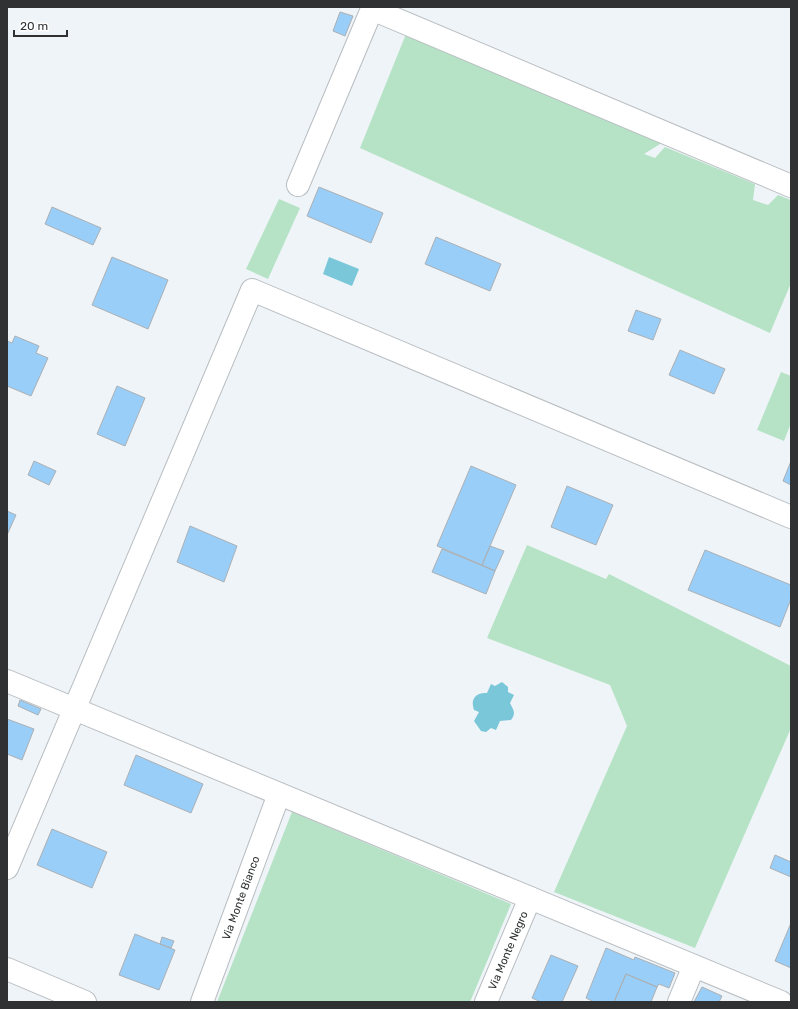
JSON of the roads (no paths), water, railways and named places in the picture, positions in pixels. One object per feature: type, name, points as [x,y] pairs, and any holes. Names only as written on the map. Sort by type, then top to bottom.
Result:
[{"type":"street","points":[[298,185],[372,9],[791,186]]},
{"type":"street","points":[[7,868],[252,290],[791,516]]},
{"type":"street","points":[[7,681],[780,1002]]},
{"type":"street","name":"Via Monte Bianco","points":[[202,1002],[279,794]]},
{"type":"street","name":"Via Monte Negro","points":[[486,1002],[530,898]]},
{"type":"street","points":[[679,1002],[694,966]]},
{"type":"street","points":[[7,969],[85,1002]]},
{"type":"water","points":[[329,257],[359,269],[352,286],[323,274]]},
{"type":"water","points":[[502,682],[508,687],[508,692],[514,695],[510,703],[514,716],[511,720],[500,721],[496,730],[491,728],[486,732],[481,731],[474,721],[479,712],[474,710],[473,700],[477,695],[487,693],[491,684],[495,686]]}]
